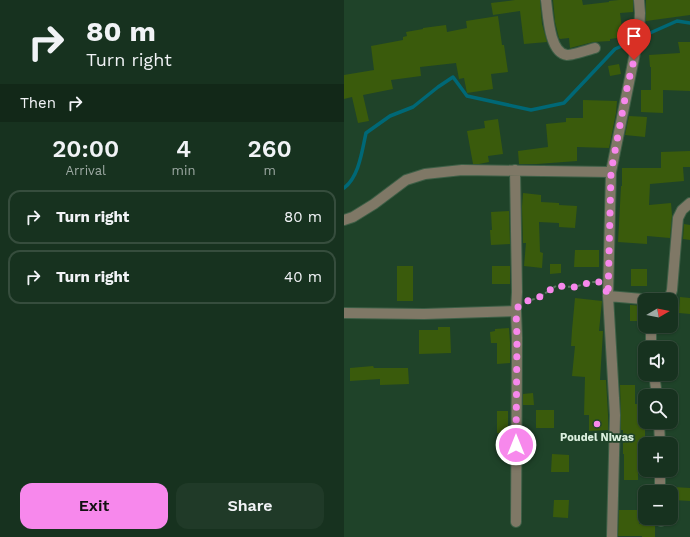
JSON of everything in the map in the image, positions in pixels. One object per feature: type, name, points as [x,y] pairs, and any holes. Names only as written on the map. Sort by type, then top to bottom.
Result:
[{"type":"street","points":[[546,0],[552,39],[555,46],[562,53],[568,55],[594,48]]},
{"type":"street","points":[[612,536],[615,415],[608,296],[611,172],[639,33],[639,0]]},
{"type":"street","points":[[344,220],[353,217],[374,204],[406,180],[425,174],[462,170],[611,172]]},
{"type":"street","points":[[515,170],[517,284],[516,522]]},
{"type":"street","points":[[671,293],[678,218],[682,210],[690,202]]},
{"type":"street","points":[[608,296],[638,299]]},
{"type":"street","points":[[344,313],[424,314],[516,311]]},
{"type":"path","points":[[516,311],[520,303],[538,298],[556,286],[574,287],[592,282],[599,282],[604,285],[608,296]]},
{"type":"building","points":[[515,0],[540,0],[542,24],[547,42],[524,44],[520,11],[493,15],[491,3]]},
{"type":"building","points":[[553,0],[582,0],[583,5],[619,0],[633,0],[633,12],[620,13],[623,37],[610,39],[610,41],[593,42],[570,48],[569,38],[559,38],[555,22]]},
{"type":"building","points":[[646,0],[690,0],[690,15],[646,21]]},
{"type":"building","points":[[498,16],[508,72],[491,74],[493,89],[467,93],[464,78],[459,79],[456,63],[420,67],[421,76],[391,80],[393,89],[363,95],[369,121],[358,123],[352,97],[344,99],[344,75],[374,70],[371,46],[403,40],[403,37],[407,36],[406,32],[446,25],[447,32],[467,28],[466,21]]},
{"type":"building","points":[[678,42],[690,42],[690,91],[663,90],[663,113],[641,112],[641,90],[651,90],[651,67],[649,55],[680,53]]},
{"type":"building","points":[[619,64],[621,74],[610,76],[608,66]]},
{"type":"building","points":[[583,100],[617,101],[609,148],[577,147],[577,161],[519,164],[518,151],[548,147],[546,124],[566,122],[566,118],[583,118]]},
{"type":"building","points":[[629,116],[647,117],[645,137],[625,135]]},
{"type":"building","points":[[498,119],[503,154],[488,156],[489,162],[473,164],[467,131],[485,128],[484,121]]},
{"type":"building","points":[[690,151],[690,167],[683,167],[684,181],[650,184],[649,205],[671,203],[672,215],[670,238],[647,236],[647,244],[618,242],[622,168],[661,168],[661,152]]},
{"type":"building","points":[[523,193],[541,195],[541,202],[577,206],[575,228],[559,227],[559,223],[539,222],[540,252],[543,253],[542,268],[524,266],[526,243],[523,243]]},
{"type":"building","points":[[509,211],[510,244],[491,245],[491,212]]},
{"type":"building","points":[[684,224],[690,225],[690,240],[683,239]]},
{"type":"building","points":[[575,250],[599,250],[599,267],[574,267]]},
{"type":"building","points":[[550,264],[561,264],[561,273],[550,274]]},
{"type":"building","points":[[397,266],[413,266],[413,301],[397,301]]},
{"type":"building","points":[[492,266],[510,266],[510,284],[492,284]]},
{"type":"building","points":[[631,269],[647,269],[647,286],[631,286]]},
{"type":"building","points":[[680,297],[690,298],[690,314],[679,313]]},
{"type":"building","points":[[575,298],[602,301],[599,331],[603,331],[600,380],[606,380],[608,430],[589,431],[589,415],[584,415],[585,377],[572,376],[575,346],[571,346]]},
{"type":"building","points":[[630,305],[638,306],[638,321],[630,321]]},
{"type":"building","points":[[438,327],[450,327],[451,353],[419,354],[419,330],[438,330]]},
{"type":"building","points":[[509,328],[510,363],[497,364],[497,343],[491,343],[490,332],[495,331],[495,329]]},
{"type":"building","points":[[373,366],[374,368],[408,368],[409,384],[380,385],[380,379],[350,381],[350,368]]},
{"type":"building","points":[[620,385],[635,385],[635,404],[638,404],[638,429],[645,429],[645,437],[638,437],[638,480],[624,480],[623,430],[621,430]]},
{"type":"building","points":[[533,393],[534,405],[523,405],[523,394]]},
{"type":"building","points":[[536,410],[554,410],[554,428],[536,428]]},
{"type":"building","points":[[497,411],[508,411],[508,433],[497,433]]},
{"type":"building","points":[[500,437],[510,437],[510,456],[500,456]]},
{"type":"building","points":[[552,454],[569,455],[569,472],[551,472]]},
{"type":"building","points":[[678,487],[690,488],[690,501],[678,500]]},
{"type":"building","points":[[554,500],[569,500],[568,518],[553,517]]},
{"type":"building","points":[[619,510],[638,510],[638,525],[655,525],[655,537],[618,536]]},
{"type":"waterway","points":[[641,37],[677,21],[690,23]]},
{"type":"waterway","points":[[344,188],[349,183],[356,171],[366,133],[390,116],[413,107],[453,77],[467,96],[531,110],[564,103],[615,49],[635,40]]},
{"type":"place","name":"Poudel Niwas","points":[[597,424]]},
{"type":"route","points":[[516,445],[516,311],[520,303],[538,298],[556,286],[574,287],[592,282],[599,282],[604,285],[608,296],[611,172],[628,83],[634,60]]}]
